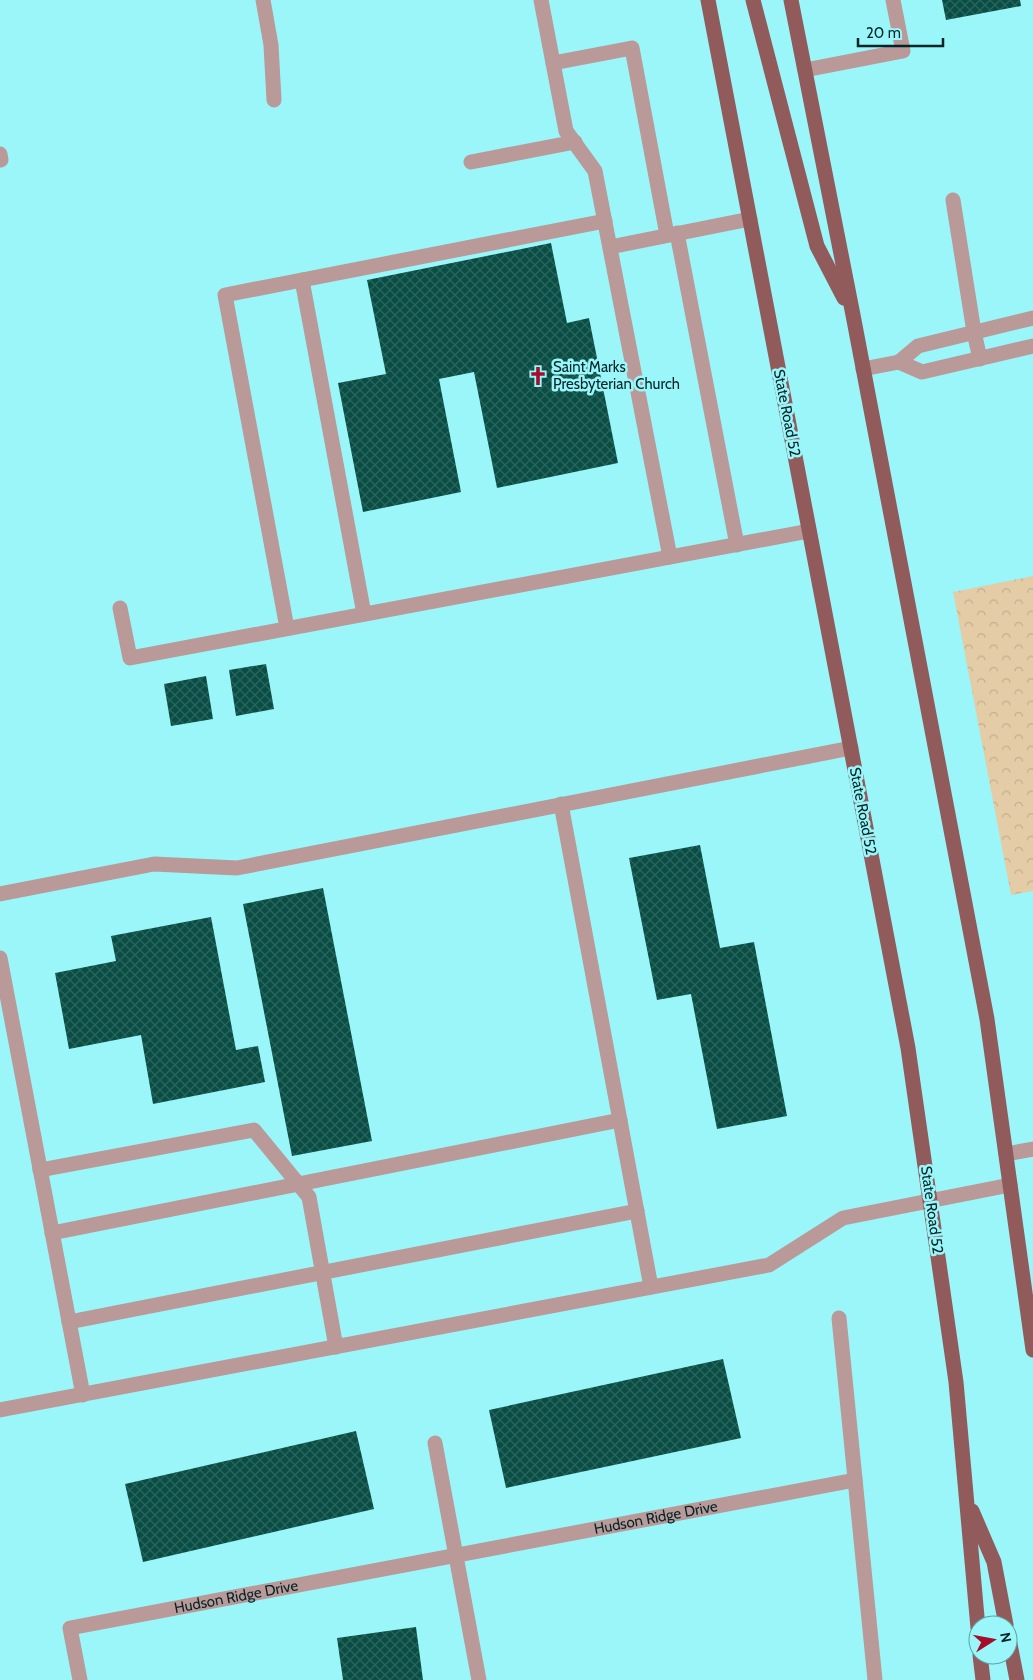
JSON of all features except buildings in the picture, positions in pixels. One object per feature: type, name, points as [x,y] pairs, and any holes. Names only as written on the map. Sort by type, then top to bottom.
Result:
[{"type":"main road","name":"State Road 52","points":[[708,0],[908,1048],[956,1382],[977,1615]]},
{"type":"main road","points":[[753,0],[817,246],[853,315]]},
{"type":"main road","points":[[791,0],[987,1019],[1033,1350]]},
{"type":"main road","points":[[966,1496],[994,1562],[1004,1615]]},
{"type":"main road","points":[[1014,1665],[1017,1680]]},
{"type":"street","points":[[263,0],[271,45],[274,100]]},
{"type":"street","points":[[541,0],[566,131],[595,171],[670,557]]},
{"type":"street","points":[[805,70],[903,51],[894,0]]},
{"type":"street","points":[[553,63],[632,48],[738,545]]},
{"type":"street","points":[[471,162],[574,142]]},
{"type":"street","points":[[953,200],[974,332],[980,358]]},
{"type":"street","points":[[610,247],[750,219]]},
{"type":"street","points":[[287,628],[225,295],[605,221]]},
{"type":"street","points":[[302,280],[364,614]]},
{"type":"street","points":[[863,370],[899,362],[918,346],[1033,318]]},
{"type":"street","points":[[899,362],[922,372],[1033,346]]},
{"type":"street","points":[[120,608],[130,658],[810,531]]},
{"type":"street","points":[[0,894],[154,864],[237,868],[851,748]]},
{"type":"street","points":[[561,804],[651,1287]]},
{"type":"street","points":[[0,958],[83,1395]]},
{"type":"street","points":[[52,1233],[620,1120]]},
{"type":"street","points":[[40,1170],[254,1130],[309,1197],[336,1347]]},
{"type":"street","points":[[1006,1154],[1033,1149]]},
{"type":"street","points":[[0,1410],[769,1265],[843,1218],[1010,1185]]},
{"type":"street","points":[[69,1322],[637,1211]]},
{"type":"street","points":[[839,1318],[875,1680]]},
{"type":"street","points":[[436,1443],[479,1680]]},
{"type":"street","name":"Hudson Ridge Drive","points":[[80,1680],[70,1628],[855,1480]]},
{"type":"green space","points":[[1033,576],[1033,891],[1011,895],[953,592]]},
{"type":"place","name":"Saint Marks Presbyterian Church","points":[[538,376]]}]
